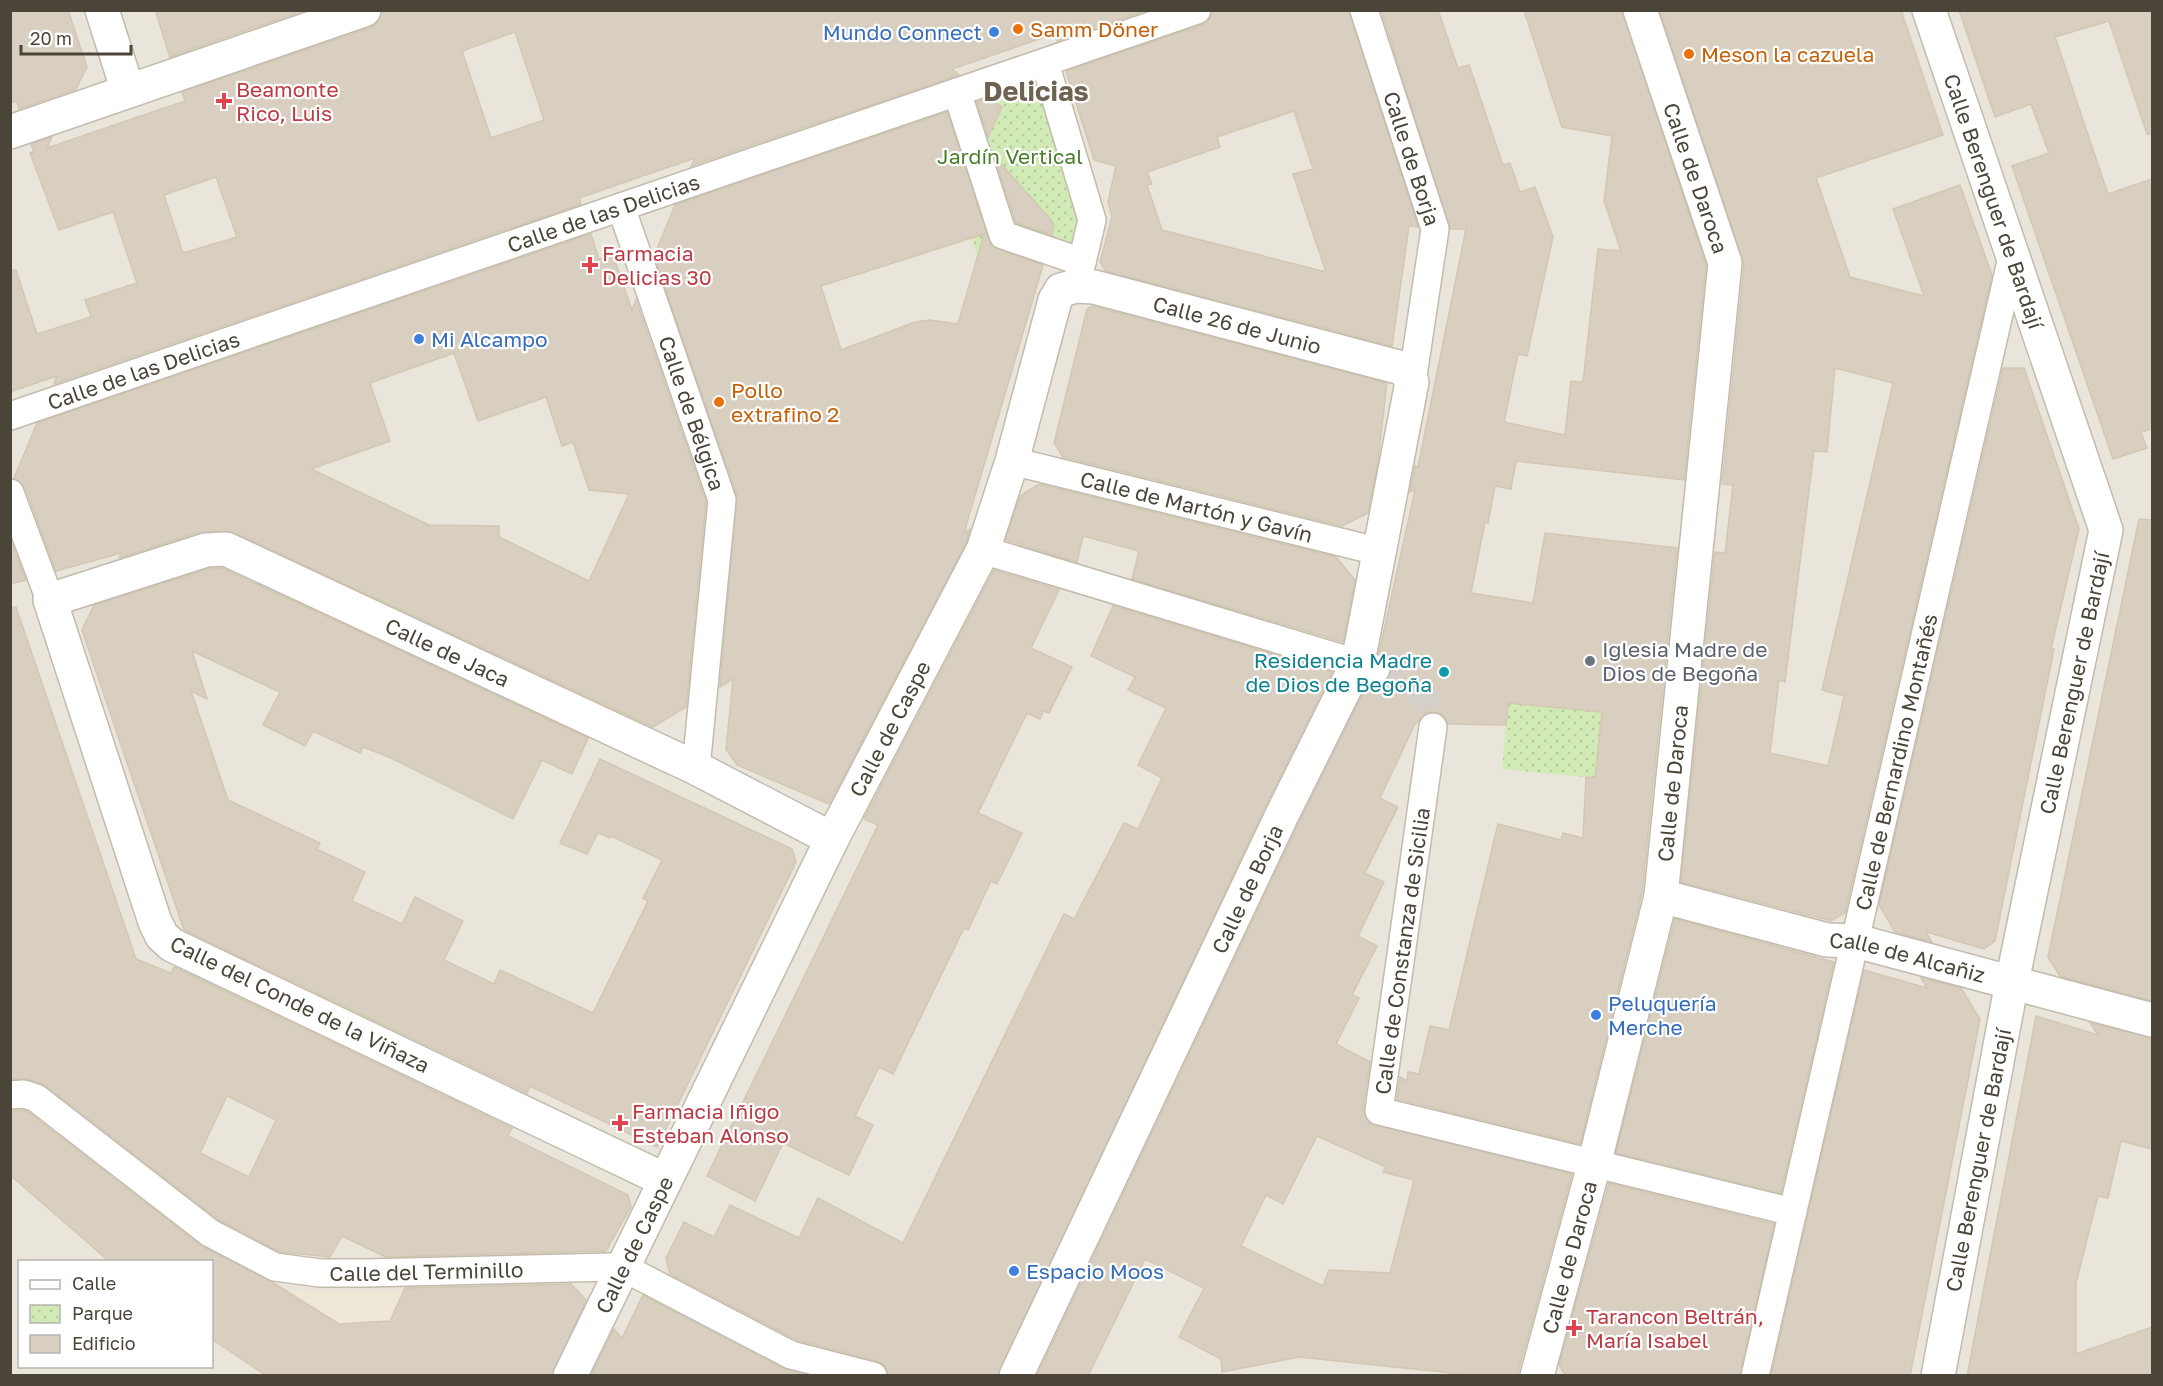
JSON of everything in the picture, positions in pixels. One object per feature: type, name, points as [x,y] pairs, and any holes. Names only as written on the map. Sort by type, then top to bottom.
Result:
[{"type":"street","points":[[102,10],[128,91]]},
{"type":"street","points":[[10,132],[364,10]]},
{"type":"street","name":"Calle de las Delicias","points":[[10,416],[1197,10]]},
{"type":"street","name":"Calle de Borja","points":[[1016,1376],[1281,817],[1367,665],[1405,374],[1435,229],[1364,10]]},
{"type":"street","name":"Calle de Daroca","points":[[1537,1376],[1594,1165],[1662,896],[1725,263],[1640,10]]},
{"type":"street","name":"Calle Berenguer de Bardají","points":[[1929,10],[2106,530],[2012,982],[1938,1376]]},
{"type":"street","points":[[957,92],[1003,235],[1079,274],[1092,220],[1045,63]]},
{"type":"street","name":"Calle de Bélgica","points":[[621,207],[722,500],[696,768]]},
{"type":"street","name":"Calle de Bernardino Montañés","points":[[1755,1376],[2013,253]]},
{"type":"street","name":"Calle 26 de Junio","points":[[1079,274],[1094,287],[1405,374]]},
{"type":"street","name":"Calle de Caspe","points":[[570,1376],[832,839],[983,550],[1012,460],[1055,300],[1079,274]]},
{"type":"street","name":"Calle de Martón y Gavín","points":[[1012,460],[1381,552]]},
{"type":"street","name":"Calle del Conde de la Viñaza","points":[[10,493],[50,600],[155,922],[165,938],[172,945],[665,1180]]},
{"type":"street","name":"Calle de Jaca","points":[[50,600],[206,550],[226,549],[696,768],[832,839]]},
{"type":"street","points":[[983,550],[1367,665]]},
{"type":"street","name":"Calle de Constanza de Sicilia","points":[[1433,727],[1379,1111],[1793,1212]]},
{"type":"street","name":"Calle de Alcañiz","points":[[1662,896],[1827,940],[1856,940],[2152,1020]]},
{"type":"street","name":"Calle del Terminillo","points":[[10,1095],[24,1094],[36,1098],[210,1233],[275,1267],[320,1273],[621,1268],[790,1355],[873,1376]]},
{"type":"shaded area","points":[[10,11],[2152,11],[2152,1375],[11,1375]]},
{"type":"shaded area","points":[[285,1291],[403,1292],[364,1375],[266,1375],[235,1355]]},
{"type":"green space","name":"Jardín Vertical","points":[[1045,63],[1092,220],[1082,262],[1048,251],[1036,289],[983,273],[936,124],[965,115],[957,92]]},
{"type":"green space","points":[[1508,703],[1602,712],[1595,778],[1502,769]]},
{"type":"building","points":[[10,10],[68,10],[87,67],[76,89],[19,109],[17,101],[10,103]]},
{"type":"building","points":[[155,10],[305,10],[170,57]]},
{"type":"building","points":[[382,10],[1147,10],[1057,41],[1054,34],[952,69],[959,75],[691,166],[695,158],[579,198],[581,204],[54,384],[57,376],[10,392],[10,271],[16,270],[37,334],[91,317],[85,300],[137,283],[113,212],[59,230],[30,153],[34,152],[31,144],[52,137],[47,148],[185,101],[182,92],[370,28],[378,22]],"holes":[[[515,32],[544,120],[491,138],[462,51]],[[216,177],[237,237],[183,253],[164,195]]]},
{"type":"building","points":[[1212,10],[1349,10],[1418,227],[1409,226],[1392,346],[1106,271],[1100,262],[1112,217],[1108,202],[1116,166],[1094,160],[1066,71],[1202,25],[1209,20]],"holes":[[[1294,111],[1313,169],[1293,174],[1326,272],[1162,230],[1147,185],[1152,184],[1147,172],[1220,147],[1217,137]]]},
{"type":"building","points":[[1381,10],[1438,10],[1458,68],[1469,65],[1503,165],[1510,163],[1520,192],[1535,187],[1553,237],[1527,356],[1518,354],[1504,422],[1565,435],[1571,381],[1583,382],[1598,249],[1621,251],[1604,201],[1612,136],[1562,127],[1524,10],[1622,10],[1706,265],[1684,480],[1516,461],[1511,489],[1495,486],[1488,523],[1485,522],[1471,593],[1533,603],[1545,533],[1677,548],[1642,893],[1580,1144],[1397,1099],[1400,1077],[1407,1081],[1408,1072],[1419,1074],[1430,1026],[1449,1030],[1498,824],[1561,840],[1563,833],[1583,838],[1586,777],[1595,778],[1602,712],[1508,703],[1506,725],[1448,724],[1442,714],[1428,712],[1415,724],[1380,798],[1398,807],[1365,873],[1384,882],[1358,936],[1377,946],[1352,995],[1359,998],[1336,1044],[1370,1062],[1363,1109],[1369,1123],[1572,1174],[1517,1376],[1480,1376],[1299,1357],[1222,1372],[1221,1359],[1179,1337],[1204,1288],[1145,1259],[1088,1376],[1037,1376],[1298,825],[1368,683],[1380,684],[1391,673],[1388,659],[1379,653],[1415,490],[1410,492],[1415,466],[1418,467],[1466,229],[1450,229]],"holes":[[[1317,1136],[1386,1167],[1383,1172],[1414,1180],[1390,1273],[1329,1270],[1323,1286],[1241,1246],[1266,1195],[1283,1204]]]},
{"type":"building","points":[[1660,10],[1901,10],[1943,135],[1816,178],[1850,277],[1924,296],[1893,209],[1960,185],[1992,275],[1845,913],[1831,921],[1681,882],[1715,552],[1725,553],[1733,485],[1722,484],[1744,265]],"holes":[[[1835,368],[1893,383],[1822,690],[1844,696],[1828,766],[1770,753],[1779,680],[1785,682],[1814,451],[1827,452]]]},
{"type":"building","points":[[1959,10],[2152,10],[2152,134],[2147,134],[2109,21],[2055,37],[2108,194],[2152,179],[2152,429],[2141,432],[2147,448],[2113,459],[2012,166],[2049,153],[2031,104],[1995,117]]},
{"type":"building","points":[[989,98],[1002,107],[988,137],[977,102]]},
{"type":"building","points":[[947,112],[991,246],[1043,265],[964,533],[970,529],[966,543],[829,804],[737,765],[726,749],[733,679],[720,687],[737,495],[654,256],[675,205]],"holes":[[[984,234],[958,324],[930,320],[915,322],[841,350],[821,286]]]},
{"type":"building","points":[[994,156],[1052,221],[1054,227],[1052,235],[1016,223]]},
{"type":"building","points":[[591,234],[599,259],[613,255],[632,310],[636,300],[706,502],[686,707],[653,727],[233,532],[200,532],[119,558],[121,553],[56,571],[25,487],[14,478],[37,423]],"holes":[[[454,353],[478,421],[546,397],[562,446],[573,442],[589,490],[629,494],[589,581],[499,537],[499,526],[429,525],[311,469],[390,441],[370,383]]]},
{"type":"building","points":[[1092,306],[1387,383],[1378,460],[1368,513],[1342,526],[1063,457],[1054,443],[1087,309]]},
{"type":"building","points":[[2003,368],[2024,368],[2079,529],[2051,649],[2054,649],[1995,941],[1984,949],[1926,932],[1932,942],[1895,932],[1879,905]]},
{"type":"building","points":[[1039,484],[1336,557],[1355,580],[1343,642],[1132,579],[1139,551],[1083,536],[1077,562],[1006,540],[1020,496]]},
{"type":"building","points":[[2139,519],[2152,520],[2152,1001],[2060,976],[2048,957]]},
{"type":"building","points":[[10,539],[26,580],[10,584]]},
{"type":"building","points":[[222,568],[588,738],[572,774],[542,760],[513,819],[391,758],[363,747],[360,753],[313,731],[305,746],[263,725],[280,692],[192,651],[207,699],[191,691],[228,800],[320,843],[317,849],[365,872],[352,901],[402,924],[415,897],[463,921],[444,960],[494,984],[500,970],[593,1013],[648,901],[643,898],[662,860],[611,836],[610,838],[598,833],[587,854],[560,843],[600,759],[792,849],[796,862],[657,1147],[530,1086],[527,1093],[184,930],[82,630],[94,605],[209,569]]},
{"type":"building","points":[[994,570],[1059,590],[1031,648],[1072,667],[1049,713],[1044,711],[1040,719],[1027,713],[978,813],[1022,833],[997,884],[991,881],[968,930],[964,928],[893,1074],[879,1067],[855,1116],[873,1125],[849,1175],[783,1143],[755,1201],[707,1176],[878,825],[864,819]]},
{"type":"building","points":[[1113,606],[1332,672],[1264,809],[998,1376],[888,1376],[884,1365],[877,1361],[797,1340],[670,1274],[666,1258],[684,1222],[714,1237],[730,1205],[799,1238],[818,1198],[903,1243],[1064,914],[1074,919],[1124,823],[1138,829],[1162,778],[1138,765],[1166,708],[1128,690],[1135,677],[1091,656]]},
{"type":"building","points":[[16,607],[136,959],[171,973],[174,967],[512,1128],[508,1136],[628,1195],[631,1207],[606,1251],[386,1257],[342,1236],[330,1257],[280,1252],[219,1220],[46,1086],[29,1079],[10,1079],[10,608]],"holes":[[[227,1096],[276,1120],[249,1177],[200,1153]]]},
{"type":"building","points":[[1675,919],[1834,962],[1781,1193],[1616,1153]]},
{"type":"building","points":[[1864,970],[1927,988],[1921,978],[1961,988],[1980,1019],[1910,1376],[1771,1376]]},
{"type":"building","points":[[2036,1016],[2098,1035],[2090,1023],[2152,1038],[2152,1149],[2121,1141],[2108,1198],[2098,1196],[2076,1283],[2076,1354],[2152,1327],[2152,1376],[1967,1376]]},
{"type":"building","points":[[10,1111],[28,1112],[200,1245],[272,1282],[339,1324],[390,1321],[405,1288],[571,1284],[586,1300],[552,1376],[267,1376],[213,1340],[213,1260],[108,1260],[10,1175]]},
{"type":"building","points":[[1609,1183],[1774,1224],[1740,1376],[1566,1376],[1559,1365]]},
{"type":"building","points":[[643,1295],[784,1369],[808,1376],[591,1376],[614,1329],[622,1338]]},
{"type":"tunnel","points":[[1376,669],[1407,683],[1424,696],[1433,715],[1433,727]]},
{"type":"place","name":"Samm Döner","points":[[1018,29]]},
{"type":"place","name":"Mundo Connect","points":[[994,32]]},
{"type":"place","name":"Meson la cazuela","points":[[1689,54]]},
{"type":"place","name":"Beamonte Rico, Luis","points":[[224,101]]},
{"type":"place","name":"Farmacia Delicias 30","points":[[590,265]]},
{"type":"place","name":"Mi Alcampo","points":[[419,339]]},
{"type":"place","name":"Pollo extrafino 2","points":[[719,402]]},
{"type":"place","name":"Iglesia Madre de Dios de Begoña","points":[[1590,661]]},
{"type":"place","name":"Residencia Madre de Dios de Begoña","points":[[1444,672]]},
{"type":"place","name":"Peluquería Merche","points":[[1596,1015]]},
{"type":"place","name":"Farmacia Iñigo Esteban Alonso","points":[[620,1123]]},
{"type":"place","name":"Espacio Moos","points":[[1014,1271]]},
{"type":"place","name":"Tarancon Beltrán, María Isabel","points":[[1574,1328]]},
{"type":"district","name":"Delicias","points":[[1036,91]]}]
